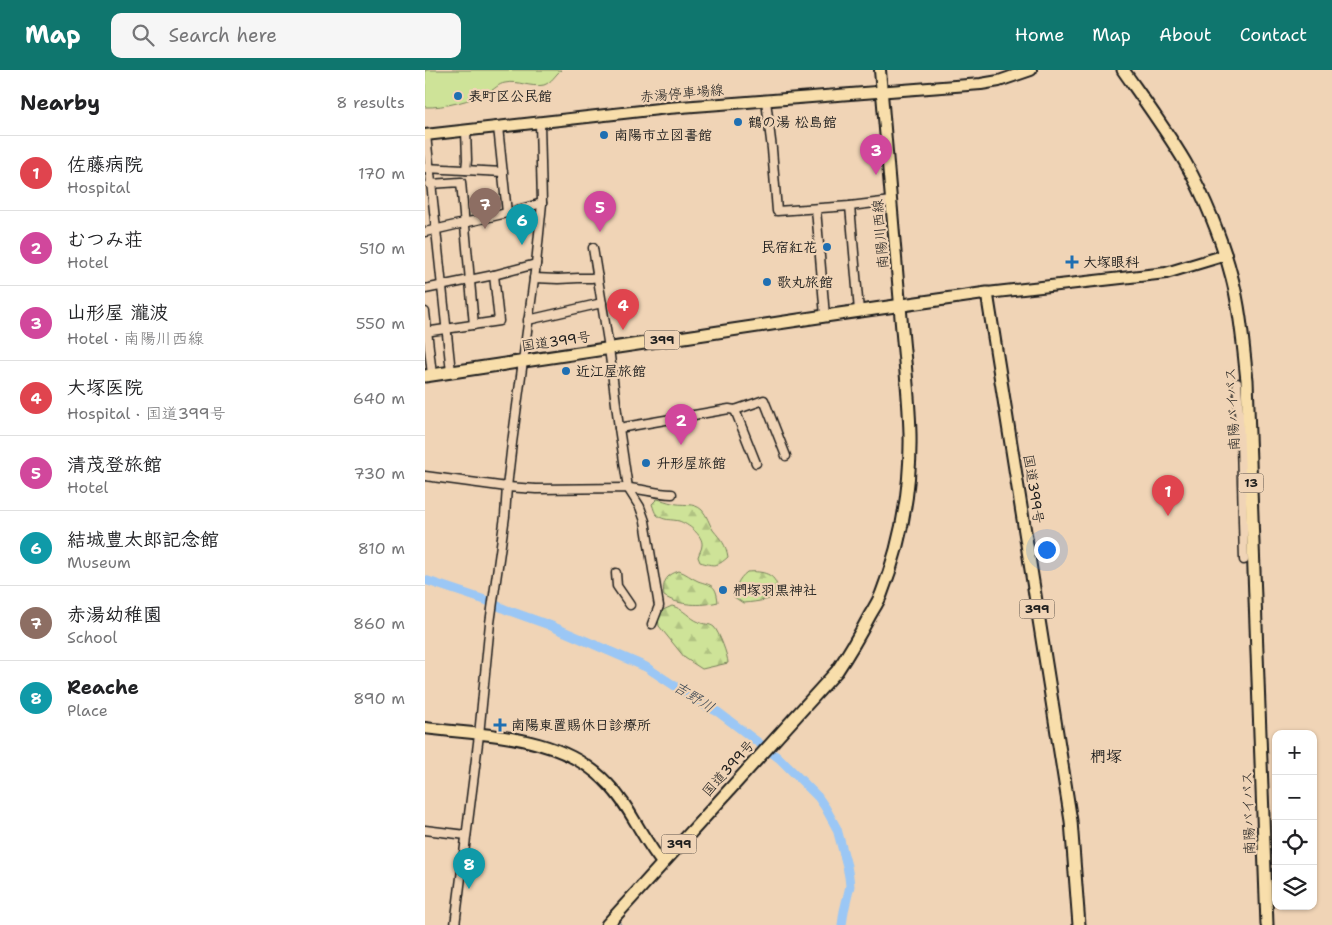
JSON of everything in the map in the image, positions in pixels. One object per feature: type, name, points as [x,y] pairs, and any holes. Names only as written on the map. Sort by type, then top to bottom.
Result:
[{"type":"highway","name":"南陽バイパス","points":[[1123,70],[1185,163],[1203,199],[1226,255],[1241,321],[1247,380],[1267,925]]},
{"type":"highway","name":"国道399号","points":[[429,376],[859,311],[987,294],[1071,821],[1079,925]]},
{"type":"highway","name":"国道399号","points":[[607,925],[837,670],[880,596],[895,553],[907,496],[910,435],[900,305]]},
{"type":"main road","name":"南陽川西線","points":[[880,70],[900,305]]},
{"type":"main road","name":"赤湯停車場線","points":[[425,135],[668,108],[990,82],[1031,70]]},
{"type":"main road","points":[[987,294],[1167,274],[1226,255]]},
{"type":"main road","points":[[425,728],[523,740],[562,752],[589,767],[608,783],[617,794],[662,863]]},
{"type":"street","points":[[766,101],[777,211],[891,201]]},
{"type":"street","points":[[455,925],[479,735],[490,623],[536,264],[542,203],[540,123]]},
{"type":"street","points":[[498,128],[507,213]]},
{"type":"street","points":[[466,130],[466,170]]},
{"type":"street","points":[[425,135],[427,167],[451,372]]},
{"type":"street","points":[[427,167],[503,172]]},
{"type":"street","points":[[430,184],[461,182],[474,325]]},
{"type":"street","points":[[425,232],[542,203]]},
{"type":"street","points":[[851,206],[859,311]]},
{"type":"street","points":[[816,209],[825,316]]},
{"type":"street","points":[[593,248],[628,488],[640,506],[645,521],[659,606],[652,624]]},
{"type":"street","points":[[425,288],[494,275],[536,264]]},
{"type":"street","points":[[426,331],[499,321],[494,275]]},
{"type":"street","points":[[534,278],[558,280],[598,277]]},
{"type":"street","points":[[528,320],[602,303]]},
{"type":"street","points":[[425,312],[429,376]]},
{"type":"street","points":[[1237,383],[1241,442],[1244,560]]},
{"type":"street","points":[[619,428],[735,410],[764,400],[786,456]]},
{"type":"street","points":[[735,410],[756,463]]},
{"type":"street","points":[[425,476],[507,488],[638,488],[663,494],[672,494]]},
{"type":"street","points":[[616,573],[617,586],[630,605]]},
{"type":"street","points":[[425,830],[466,835]]},
{"type":"green space","points":[[425,70],[561,70],[544,85],[534,86],[510,82],[498,85],[489,92],[466,101],[425,107]]},
{"type":"green space","points":[[657,499],[695,506],[702,510],[724,545],[728,557],[715,565],[700,562],[698,557],[702,541],[700,537],[683,522],[665,519],[657,515],[652,504]]},
{"type":"green space","points":[[679,571],[713,587],[718,602],[691,604],[677,602],[664,596],[664,583],[668,577]]},
{"type":"green space","points":[[747,572],[761,572],[773,578],[777,587],[775,596],[764,600],[743,603],[734,597],[741,577]]},
{"type":"green space","points":[[672,606],[701,623],[714,627],[723,644],[728,663],[702,669],[685,658],[659,626],[658,618],[663,610]]},
{"type":"waterway","name":"吉野川","points":[[425,580],[485,600],[549,625],[646,667],[718,712],[780,759],[818,797],[837,829],[847,866],[850,886],[842,925]]},
{"type":"waterway","points":[[619,921],[621,925]]},
{"type":"place","name":"表町区公民館","points":[[458,96]]},
{"type":"place","name":"鶴の湯 松島館","points":[[738,122]]},
{"type":"place","name":"南陽市立図書館","points":[[604,135]]},
{"type":"place","name":"山形屋 瀧波","points":[[876,175]]},
{"type":"place","name":"赤湯幼稚園","points":[[485,229]]},
{"type":"place","name":"清茂登旅館","points":[[600,232]]},
{"type":"place","name":"結城豊太郎記念館","points":[[522,245]]},
{"type":"place","name":"民宿紅花","points":[[827,247]]},
{"type":"place","name":"大塚眼科","points":[[1072,262]]},
{"type":"place","name":"歌丸旅館","points":[[767,282]]},
{"type":"place","name":"大塚医院","points":[[623,330]]},
{"type":"place","name":"近江屋旅館","points":[[566,371]]},
{"type":"place","name":"むつみ荘","points":[[681,445]]},
{"type":"place","name":"升形屋旅館","points":[[646,463]]},
{"type":"place","name":"佐藤病院","points":[[1168,516]]},
{"type":"place","name":"椚塚羽黒神社","points":[[723,590]]},
{"type":"place","name":"南陽東置賜休日診療所","points":[[500,725]]},
{"type":"place","name":"Reache","points":[[469,889]]},
{"type":"district","name":"椚塚","points":[[1106,756]]}]
